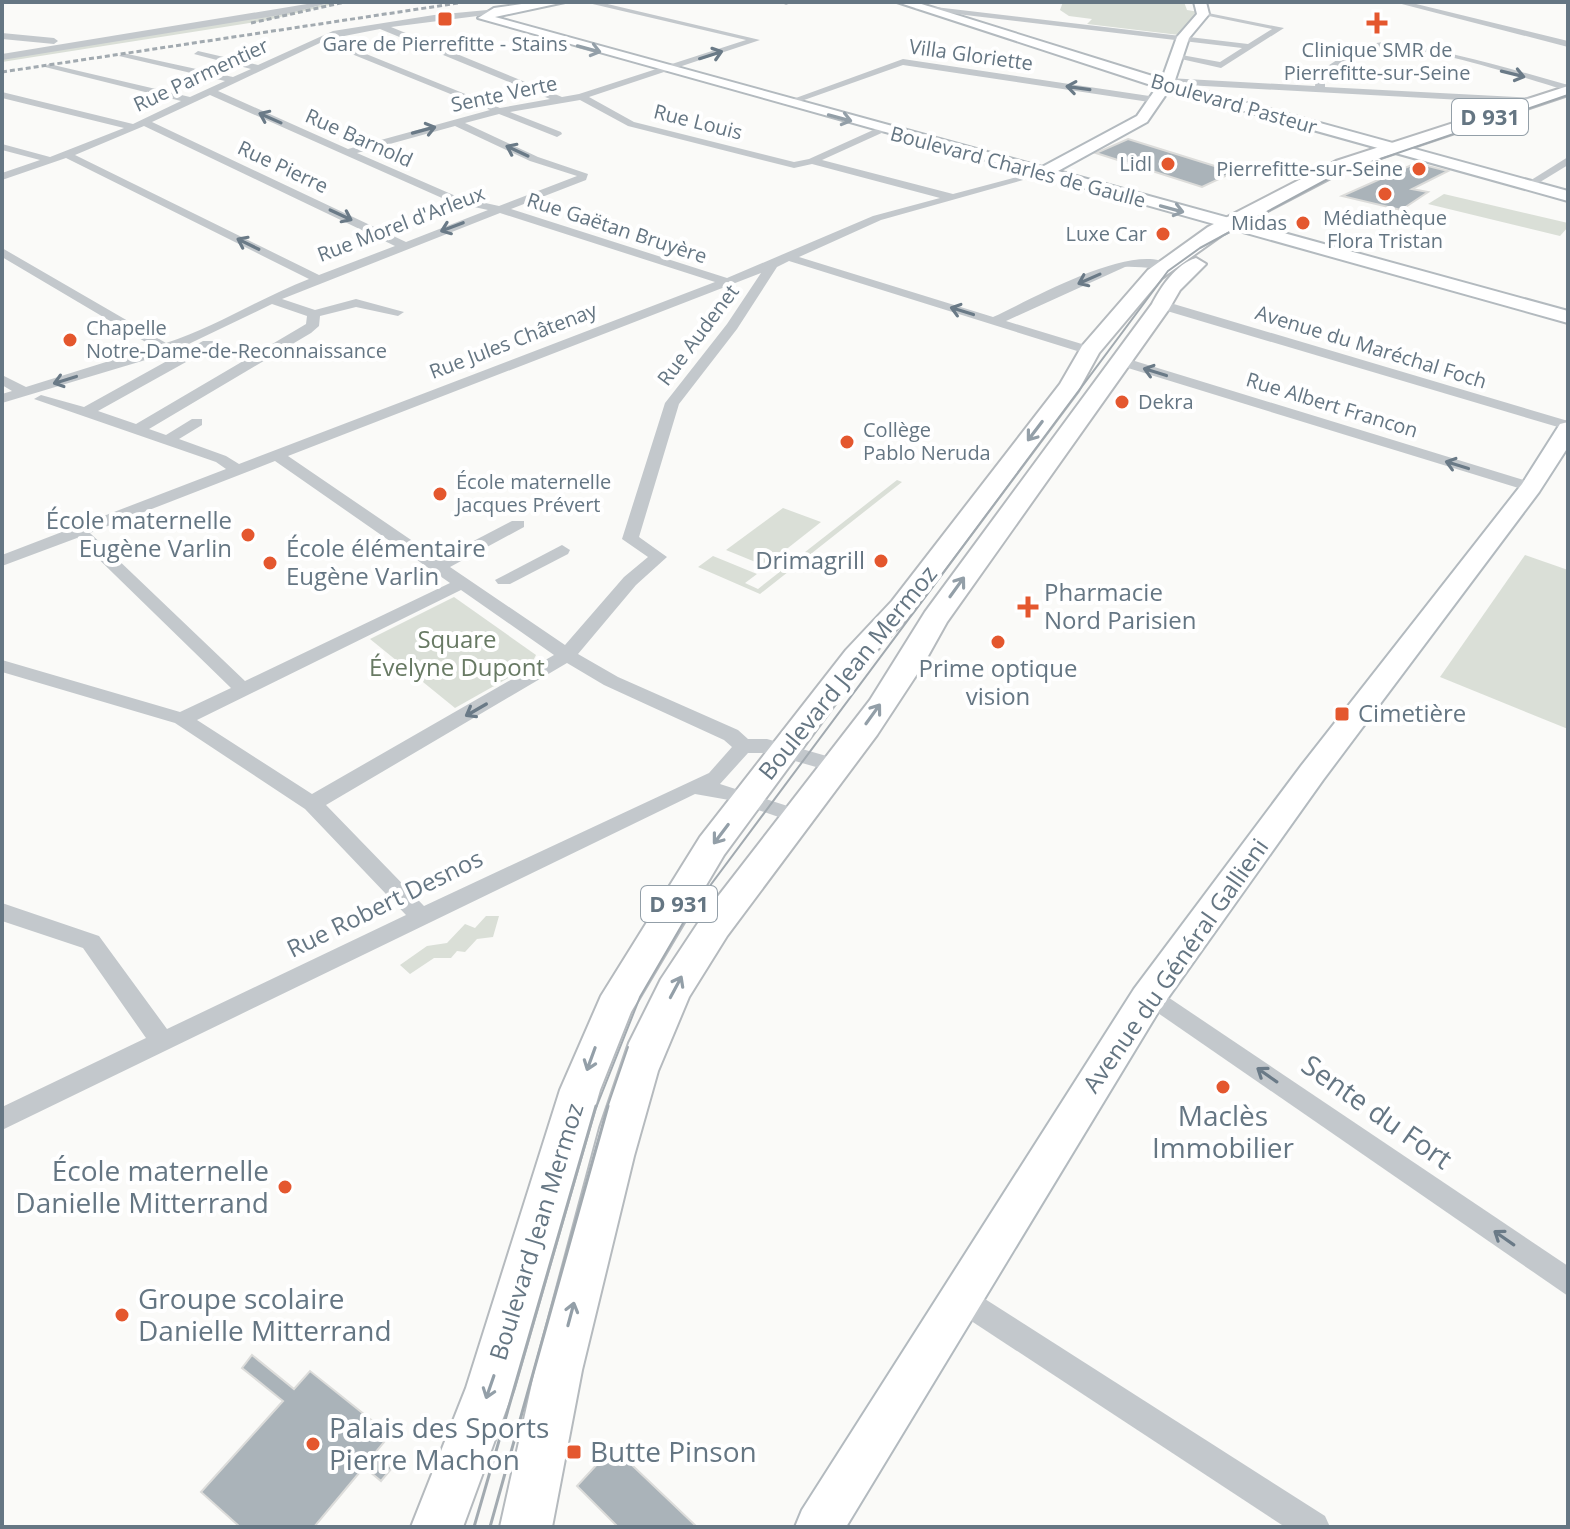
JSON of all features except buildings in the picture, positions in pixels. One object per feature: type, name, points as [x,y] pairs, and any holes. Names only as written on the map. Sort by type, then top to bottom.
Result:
[{"type":"main road","name":"Boulevard Jean Mermoz","points":[[526,1527],[555,1374],[616,1143],[651,1038],[696,950],[837,766],[909,664],[935,618],[1164,265],[1228,224],[1335,168],[1568,89]]},
{"type":"main road","name":"Boulevard Jean Mermoz","points":[[437,1527],[490,1388],[594,1050],[631,976],[683,898],[712,846],[856,656],[902,607],[1070,386],[1162,305],[1171,287],[1202,258],[1333,187],[1568,102]]},
{"type":"street","points":[[2,57],[286,12],[329,2]]},
{"type":"street","points":[[492,16],[559,2]]},
{"type":"street","name":"Sente Verte","points":[[349,152],[502,110],[581,97],[756,40],[588,2]]},
{"type":"street","name":"Boulevard Pasteur","points":[[903,2],[1167,83],[1568,196]]},
{"type":"street","points":[[918,7],[933,2]]},
{"type":"street","points":[[1398,2],[1568,44]]},
{"type":"street","points":[[918,7],[1250,47]]},
{"type":"street","points":[[1043,173],[1142,119],[1167,83],[1176,57],[1183,37],[1202,8],[1280,28],[1221,65],[1176,57]]},
{"type":"street","name":"Rue Parmentier","points":[[418,19],[492,16]]},
{"type":"street","name":"Rue Parmentier","points":[[2,177],[67,155],[348,29],[418,19],[492,16]]},
{"type":"street","name":"Boulevard Charles de Gaulle","points":[[492,16],[666,70],[1568,317]]},
{"type":"street","points":[[379,25],[558,99]]},
{"type":"street","points":[[2,36],[86,44]]},
{"type":"street","points":[[321,39],[557,134]]},
{"type":"street","points":[[1320,88],[1320,75],[1366,46],[1377,44],[1407,46],[1568,89]]},
{"type":"street","points":[[198,54],[258,68]]},
{"type":"street","points":[[123,56],[232,80]]},
{"type":"street","name":"Villa Gloriette","points":[[787,103],[903,62],[1156,100]]},
{"type":"street","points":[[49,67],[189,100]]},
{"type":"street","points":[[1167,83],[1320,88],[1537,101]]},
{"type":"street","name":"Rue Barnold","points":[[209,91],[455,200],[498,209]]},
{"type":"street","name":"Rue Pierre","points":[[2,95],[139,124],[405,246]]},
{"type":"street","name":"Rue Louis","points":[[581,97],[631,124],[794,165],[812,161]]},
{"type":"street","name":"Rue Morel d'Arleux","points":[[67,155],[318,279],[582,178],[583,174],[534,159],[454,122]]},
{"type":"street","points":[[812,161],[882,129]]},
{"type":"street","points":[[2,147],[50,160]]},
{"type":"street","points":[[1528,185],[1568,160]]},
{"type":"street","points":[[812,161],[951,197]]},
{"type":"street","name":"Rue Jules Châtenay","points":[[4,557],[79,531],[780,261],[877,218],[1043,173]]},
{"type":"street","name":"Rue Gaëtan Bruyère","points":[[498,209],[725,281]]},
{"type":"street","points":[[2,252],[167,349]]},
{"type":"street","name":"Rue Albert Francon","points":[[780,261],[994,321],[1531,487]]},
{"type":"street","name":"Rue Audenet","points":[[567,655],[619,593],[659,557],[630,539],[672,403],[780,261]]},
{"type":"street","points":[[994,321],[1123,264],[1145,262],[1164,265]]},
{"type":"street","points":[[2,399],[167,349],[216,329],[271,299],[318,279]]},
{"type":"street","points":[[271,299],[314,314],[356,303],[398,312]]},
{"type":"street","points":[[86,412],[258,317],[286,305]]},
{"type":"street","name":"Avenue du Maréchal Foch","points":[[1162,305],[1566,438]]},
{"type":"street","points":[[137,430],[306,330],[312,326],[314,314]]},
{"type":"street","points":[[2,379],[24,392]]},
{"type":"street","points":[[41,399],[221,459],[238,470]]},
{"type":"street","points":[[168,440],[197,422]]},
{"type":"street","name":"Avenue du Général Gallieni","points":[[819,1527],[1150,995],[1322,760],[1566,438]]},
{"type":"street","points":[[276,455],[477,595],[611,681],[731,735],[743,746],[784,750],[837,766]]},
{"type":"street","points":[[436,567],[518,524]]},
{"type":"street","points":[[79,531],[244,690]]},
{"type":"street","points":[[477,595],[562,550]]},
{"type":"street","points":[[182,719],[461,584]]},
{"type":"street","points":[[312,804],[567,655]]},
{"type":"street","points":[[3,669],[182,719],[312,804],[420,916]]},
{"type":"street","name":"Rue Robert Desnos","points":[[2,1119],[420,916],[716,778],[743,746]]},
{"type":"street","points":[[693,787],[749,798],[799,817]]},
{"type":"street","points":[[2,912],[91,942],[162,1041]]},
{"type":"street","name":"Sente du Fort","points":[[1150,995],[1568,1282]]},
{"type":"street","points":[[963,1299],[1314,1527]]},
{"type":"green space","points":[[342,2],[263,21],[2,62],[2,58],[280,14]]},
{"type":"green space","points":[[1063,2],[1184,2],[1187,10],[1199,12],[1179,35],[1087,24],[1092,19],[1069,16],[1060,10]]},
{"type":"green space","points":[[1444,194],[1568,223],[1568,227],[1560,236],[1428,204]]},
{"type":"green space","points":[[897,480],[902,482],[760,594],[698,567],[713,556],[757,574],[745,583],[758,589]]},
{"type":"green space","points":[[783,508],[821,522],[765,566],[726,550]]},
{"type":"green space","points":[[1525,555],[1568,570],[1568,729],[1440,677]]},
{"type":"green space","name":"Square Évelyne Dupont","points":[[454,597],[536,655],[531,665],[455,708],[370,639]]},
{"type":"green space","points":[[486,916],[499,916],[493,937],[477,939],[465,952],[457,951],[451,958],[434,958],[410,974],[400,965],[427,946],[447,943],[465,924],[475,928]]},
{"type":"tram line","points":[[596,1108],[640,997],[686,918],[1168,271],[1200,248],[1339,173],[1568,95]]},
{"type":"tram line","points":[[607,1108],[628,1047]]},
{"type":"tram line","points":[[474,1527],[596,1106]]},
{"type":"tram line","points":[[490,1527],[608,1106]]},
{"type":"railway","points":[[251,23],[345,2]]},
{"type":"railway","points":[[2,72],[465,2]]},
{"type":"place","name":"Gare de Pierrefitte - Stains","points":[[445,19]]},
{"type":"place","name":"Clinique SMR de Pierrefitte-sur-Seine","points":[[1377,23]]},
{"type":"place","name":"Lidl","points":[[1168,164]]},
{"type":"place","name":"Pierrefitte-sur-Seine","points":[[1419,169]]},
{"type":"place","name":"Médiathèque Flora Tristan","points":[[1385,194]]},
{"type":"place","name":"Midas","points":[[1303,223]]},
{"type":"place","name":"Luxe Car","points":[[1163,234]]},
{"type":"place","name":"Chapelle Notre-Dame-de-Reconnaissance","points":[[70,340]]},
{"type":"place","name":"Dekra","points":[[1122,402]]},
{"type":"place","name":"Collège Pablo Neruda","points":[[847,442]]},
{"type":"place","name":"École maternelle Jacques Prévert","points":[[440,494]]},
{"type":"place","name":"École maternelle Eugène Varlin","points":[[248,535]]},
{"type":"place","name":"Drimagrill","points":[[881,561]]},
{"type":"place","name":"École élémentaire Eugène Varlin","points":[[270,563]]},
{"type":"place","name":"Pharmacie Nord Parisien","points":[[1028,607]]},
{"type":"place","name":"Prime optique vision","points":[[998,642]]},
{"type":"place","name":"Cimetière","points":[[1342,714]]},
{"type":"place","name":"Maclès Immobilier","points":[[1223,1087]]},
{"type":"place","name":"École maternelle Danielle Mitterrand","points":[[285,1187]]},
{"type":"place","name":"Groupe scolaire Danielle Mitterrand","points":[[122,1315]]},
{"type":"place","name":"Palais des Sports Pierre Machon","points":[[313,1444]]},
{"type":"place","name":"Butte Pinson","points":[[574,1452]]}]
